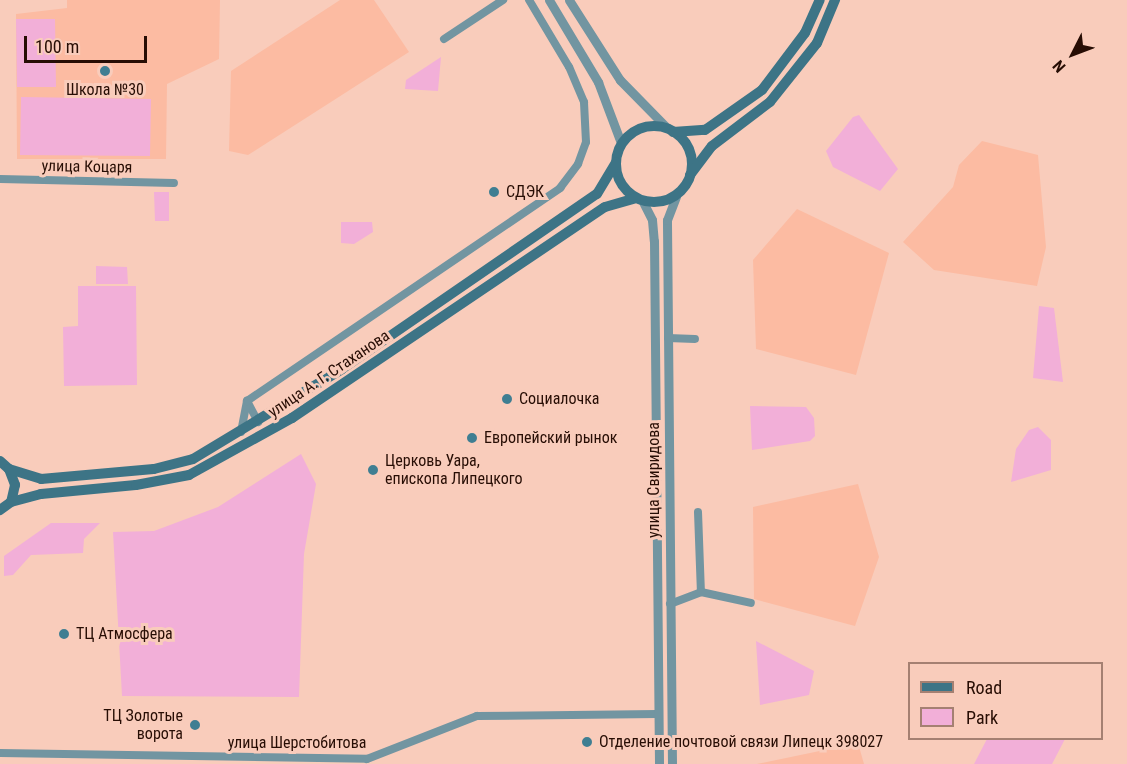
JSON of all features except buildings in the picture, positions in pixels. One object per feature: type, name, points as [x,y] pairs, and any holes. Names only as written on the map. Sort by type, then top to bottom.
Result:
[{"type":"main road","points":[[820,0],[806,33],[762,90],[705,130],[669,129],[647,124],[632,131],[621,143],[616,162],[624,187],[639,199],[660,202],[676,196],[711,146],[770,102],[817,43],[835,0]]},
{"type":"main road","points":[[669,129],[687,146],[692,160],[690,176]]},
{"type":"main road","name":"улица А. Г. Стаханова","points":[[0,461],[9,468],[41,479],[154,470],[193,459],[258,422],[597,194],[616,162]]},
{"type":"main road","name":"улица А. Г. Стаханова","points":[[11,502],[41,494],[136,485],[189,475],[292,418],[605,207],[639,199]]},
{"type":"main road","points":[[0,510],[11,502],[15,485],[9,468]]},
{"type":"street","points":[[444,39],[503,0]]},
{"type":"street","points":[[240,433],[247,401],[560,188],[578,164],[586,142],[584,102],[569,67],[529,0]]},
{"type":"street","points":[[549,0],[597,82],[621,143]]},
{"type":"street","points":[[569,0],[620,80],[669,129]]},
{"type":"street","name":"улица Коцаря","points":[[0,179],[174,183]]},
{"type":"street","name":"улица Свиридова","points":[[672,764],[667,220],[676,196]]},
{"type":"street","name":"улица Свиридова","points":[[639,199],[652,220],[654,242],[658,764]]},
{"type":"street","points":[[668,338],[694,339]]},
{"type":"street","points":[[247,401],[258,422]]},
{"type":"street","points":[[698,512],[701,592]]},
{"type":"street","points":[[670,604],[701,592],[751,603]]},
{"type":"street","name":"улица Шерстобитова","points":[[0,753],[367,759],[477,716],[657,714]]},
{"type":"shaded area","name":"Школа №30","points":[[67,0],[220,0],[219,59],[167,84],[166,159],[17,159],[16,14],[67,8]]},
{"type":"shaded area","points":[[340,0],[374,0],[409,52],[248,155],[229,151],[231,71]]},
{"type":"shaded area","points":[[982,141],[1038,155],[1046,247],[1037,286],[934,270],[903,242],[953,187],[959,165]]},
{"type":"shaded area","points":[[797,209],[889,253],[856,375],[756,349],[753,260]]},
{"type":"shaded area","points":[[858,484],[879,557],[855,626],[754,599],[753,507]]},
{"type":"shaded area","points":[[858,743],[864,764],[757,764]]},
{"type":"green space","points":[[16,19],[55,19],[56,87],[17,87]]},
{"type":"green space","points":[[441,57],[438,91],[405,89],[406,80]]},
{"type":"green space","points":[[21,97],[151,99],[150,156],[20,155]]},
{"type":"green space","points":[[859,115],[898,169],[880,191],[833,167],[826,151],[853,117]]},
{"type":"green space","points":[[154,192],[169,192],[169,221],[155,221]]},
{"type":"green space","points":[[341,222],[372,222],[373,232],[354,244],[341,243]]},
{"type":"green space","points":[[96,266],[127,267],[128,284],[96,284]]},
{"type":"green space","points":[[78,286],[136,286],[137,385],[64,386],[63,327],[78,326]]},
{"type":"green space","points":[[1039,306],[1054,308],[1063,382],[1033,378]]},
{"type":"green space","points":[[750,406],[806,407],[814,418],[815,436],[810,441],[752,450]]},
{"type":"green space","points":[[1038,427],[1051,440],[1051,470],[1011,482],[1016,449],[1029,430]]},
{"type":"green space","points":[[301,454],[316,484],[304,554],[299,697],[122,696],[113,532],[154,531],[218,507]]},
{"type":"green space","points":[[51,523],[100,523],[84,539],[83,553],[31,555],[13,575],[4,576],[4,556]]},
{"type":"green space","points":[[756,641],[814,671],[809,695],[760,705]]},
{"type":"green space","points":[[986,740],[1064,740],[1052,764],[974,764]]},
{"type":"place","name":"Школа №30","points":[[105,71]]},
{"type":"place","name":"СДЭК","points":[[494,192]]},
{"type":"place","name":"Социалочка","points":[[507,399]]},
{"type":"place","name":"Европейский рынок","points":[[472,438]]},
{"type":"place","name":"Церковь Уара, епископа Липецкого","points":[[373,470]]},
{"type":"place","name":"ТЦ Атмосфера","points":[[64,634]]},
{"type":"place","name":"ТЦ Золотые ворота","points":[[195,725]]},
{"type":"place","name":"Отделение почтовой связи Липецк 398027","points":[[587,742]]}]
